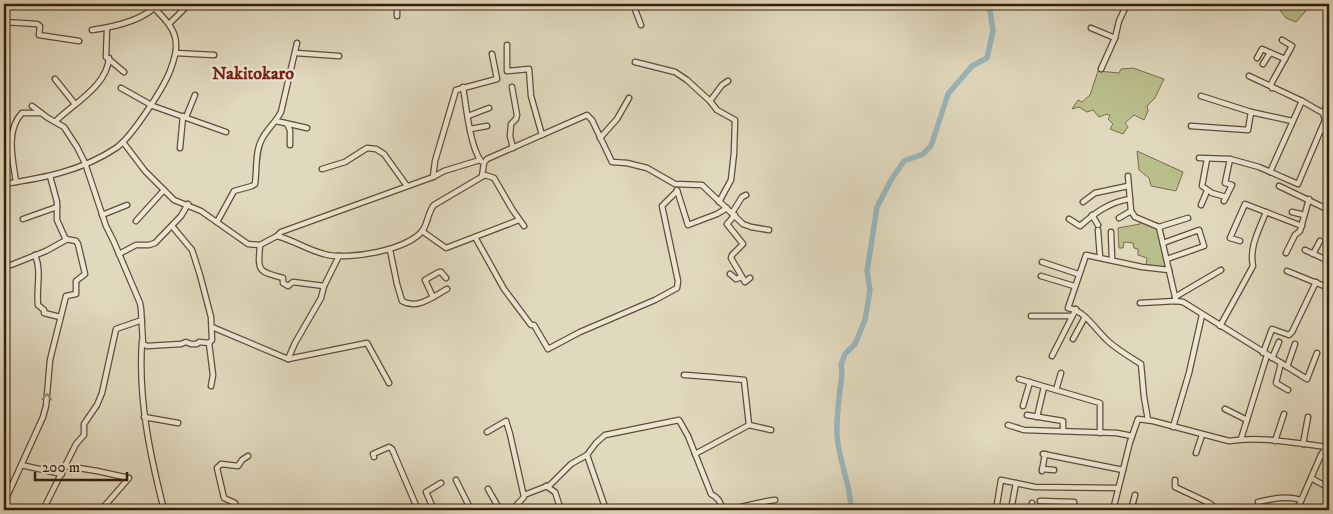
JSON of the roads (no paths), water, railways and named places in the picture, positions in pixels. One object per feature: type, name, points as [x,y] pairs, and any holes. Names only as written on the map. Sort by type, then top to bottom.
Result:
[{"type":"street","points":[[169,24],[189,4]]},
{"type":"street","points":[[397,16],[398,4]]},
{"type":"street","points":[[634,4],[641,25]]},
{"type":"street","points":[[1101,69],[1115,38],[1119,21],[1128,4]]},
{"type":"street","points":[[4,184],[68,171],[115,149],[124,142],[167,77],[176,54],[175,35],[169,24],[153,6],[145,15],[107,28],[92,30]]},
{"type":"street","points":[[4,22],[36,24],[40,26],[40,35],[79,41]]},
{"type":"street","points":[[107,28],[106,57],[124,72]]},
{"type":"street","points":[[1091,28],[1115,38]]},
{"type":"street","points":[[1272,88],[1271,84],[1292,46],[1282,40]]},
{"type":"street","points":[[217,222],[234,190],[254,186],[255,184],[259,144],[281,112],[297,43]]},
{"type":"street","points":[[507,45],[508,71],[529,69],[531,96],[542,135]]},
{"type":"street","points":[[1257,58],[1262,49],[1285,59]]},
{"type":"street","points":[[1264,64],[1270,52]]},
{"type":"street","points":[[296,53],[338,56]]},
{"type":"street","points":[[176,54],[214,55]]},
{"type":"street","points":[[433,177],[435,161],[456,90],[497,79],[492,54]]},
{"type":"street","points":[[56,122],[99,82],[106,70],[109,58]]},
{"type":"street","points":[[635,62],[675,72],[687,80],[717,110],[735,120],[731,180],[719,202]]},
{"type":"street","points":[[1248,76],[1323,113]]},
{"type":"street","points":[[55,79],[76,104]]},
{"type":"street","points":[[710,102],[722,85],[728,81]]},
{"type":"street","points":[[463,87],[470,129],[482,162],[482,176]]},
{"type":"street","points":[[512,87],[517,115],[516,119],[510,124],[513,148]]},
{"type":"street","points":[[121,88],[150,104],[226,132]]},
{"type":"street","points":[[180,148],[185,117],[196,95]]},
{"type":"street","points":[[1201,96],[1250,112],[1292,121]]},
{"type":"street","points":[[600,138],[617,118],[629,98]]},
{"type":"street","points":[[1199,158],[1230,160],[1260,167],[1298,184],[1325,120],[1323,113],[1329,100]]},
{"type":"street","points":[[1270,172],[1302,101]]},
{"type":"street","points":[[32,106],[70,133],[85,163],[106,226],[140,303],[142,344],[147,346],[186,342],[191,344],[199,342],[209,343]]},
{"type":"street","points":[[468,116],[489,108]]},
{"type":"street","points":[[16,182],[12,148],[14,124],[22,113],[41,112]]},
{"type":"street","points":[[1190,126],[1248,130],[1250,112]]},
{"type":"street","points":[[124,142],[145,171],[174,200],[188,204],[201,211],[248,244],[260,245],[281,232],[433,177],[444,171],[482,162],[586,115],[592,120],[612,162],[627,163],[647,168],[675,184],[702,185],[743,224],[769,230]]},
{"type":"street","points":[[276,121],[307,128]]},
{"type":"street","points":[[288,124],[290,145]]},
{"type":"street","points":[[470,129],[486,126]]},
{"type":"street","points":[[1321,130],[1329,134]]},
{"type":"street","points":[[322,169],[345,162],[367,148],[376,149],[384,154],[407,186]]},
{"type":"street","points":[[1207,158],[1202,186],[1207,191],[1225,199],[1232,185],[1225,183],[1230,160]]},
{"type":"street","points":[[276,236],[324,254],[338,256],[390,250],[412,239],[422,231],[429,212],[434,205],[482,176],[487,175],[494,178],[524,226]]},
{"type":"street","points":[[4,502],[43,417],[46,406],[50,360],[66,296],[76,294],[76,281],[85,274],[78,244],[76,241],[66,238],[57,220],[57,202],[50,176]]},
{"type":"street","points":[[1128,176],[1131,211],[1135,217],[1159,227],[1188,218]]},
{"type":"street","points":[[675,184],[688,225],[717,214],[726,208]]},
{"type":"street","points":[[1084,202],[1095,193],[1128,186]]},
{"type":"street","points":[[1279,186],[1329,210]]},
{"type":"street","points":[[136,221],[164,190]]},
{"type":"street","points":[[475,237],[504,289],[516,303],[525,319],[531,325],[534,325],[548,349],[580,332],[677,288],[678,281],[662,206],[677,191]]},
{"type":"street","points":[[1201,206],[1207,191]]},
{"type":"street","points":[[746,195],[742,197],[727,224],[743,244],[731,258],[745,282],[750,278]]},
{"type":"street","points":[[1069,219],[1080,226],[1106,206],[1130,199]]},
{"type":"street","points":[[1286,253],[1302,226],[1309,199]]},
{"type":"street","points":[[119,254],[136,245],[155,243],[182,216],[188,204]]},
{"type":"street","points":[[1240,241],[1230,238],[1244,204],[1302,226]]},
{"type":"street","points":[[102,215],[127,205]]},
{"type":"street","points":[[23,219],[57,208]]},
{"type":"street","points":[[1119,218],[1131,211]]},
{"type":"street","points":[[1220,326],[1253,266],[1251,255],[1256,236],[1266,212]]},
{"type":"street","points":[[1292,212],[1304,215]]},
{"type":"street","points":[[1092,215],[1098,228],[1100,257]]},
{"type":"street","points":[[422,231],[446,248],[519,220]]},
{"type":"street","points":[[172,226],[192,250],[200,275],[212,327],[212,340],[209,343],[213,375],[211,386]]},
{"type":"street","points":[[1159,227],[1176,299],[1307,379],[1317,353]]},
{"type":"street","points":[[1163,243],[1199,230],[1204,246],[1167,259]]},
{"type":"street","points":[[1111,232],[1112,259]]},
{"type":"street","points":[[11,265],[64,243],[66,238]]},
{"type":"street","points":[[1313,254],[1320,241]]},
{"type":"street","points":[[260,245],[258,264],[265,272],[283,278],[283,283],[288,286],[293,282],[324,286]]},
{"type":"street","points":[[390,250],[402,301],[407,304],[417,304],[447,289]]},
{"type":"street","points":[[1305,250],[1329,261]]},
{"type":"street","points":[[1148,420],[1141,364],[1109,342],[1076,309],[1068,308],[1086,255],[1112,259],[1142,267],[1169,270]]},
{"type":"street","points":[[35,256],[38,261],[38,305],[44,310],[44,313],[60,317]]},
{"type":"street","points":[[288,359],[321,298],[324,286],[338,256]]},
{"type":"street","points":[[1042,262],[1078,274]]},
{"type":"street","points":[[1140,303],[1176,299],[1221,270]]},
{"type":"street","points":[[1287,271],[1329,288]]},
{"type":"street","points":[[433,296],[424,281],[439,272],[446,278]]},
{"type":"street","points":[[730,274],[736,279],[742,277]]},
{"type":"street","points":[[1041,276],[1074,286]]},
{"type":"street","points":[[1240,439],[1268,355],[1272,328],[1289,335],[1292,332],[1316,282]]},
{"type":"street","points":[[1052,356],[1076,309]]},
{"type":"street","points":[[1173,427],[1189,374],[1202,315]]},
{"type":"street","points":[[1031,316],[1072,316]]},
{"type":"street","points":[[1073,339],[1085,317]]},
{"type":"street","points":[[43,510],[76,444],[84,435],[84,424],[98,402],[107,373],[116,329],[142,320]]},
{"type":"street","points":[[212,327],[288,359],[367,343],[389,383]]},
{"type":"street","points":[[142,331],[141,355],[144,417],[152,464],[164,510]]},
{"type":"street","points":[[1268,355],[1279,342]]},
{"type":"street","points":[[1287,367],[1295,344]]},
{"type":"street","points":[[1281,363],[1276,383],[1288,390]]},
{"type":"street","points":[[1056,390],[1061,373]]},
{"type":"street","points":[[684,375],[744,380],[749,425]]},
{"type":"street","points":[[1019,379],[1100,403],[1100,433]]},
{"type":"street","points":[[1023,406],[1030,382]]},
{"type":"street","points":[[1036,417],[1044,387]]},
{"type":"street","points":[[1225,409],[1247,420]]},
{"type":"street","points":[[1276,441],[1284,414]]},
{"type":"street","points":[[1027,415],[1063,421],[1063,431]]},
{"type":"street","points":[[144,417],[178,423]]},
{"type":"street","points":[[1303,444],[1308,417]]},
{"type":"street","points":[[1113,510],[1138,419],[1229,441],[1240,439],[1328,445],[1297,510]]},
{"type":"street","points":[[524,495],[554,482],[570,464],[587,455],[605,435],[679,420],[688,436],[711,494],[718,497],[721,510]]},
{"type":"street","points":[[487,432],[506,421],[524,495],[524,498],[512,510]]},
{"type":"street","points":[[695,454],[749,425],[771,430]]},
{"type":"street","points":[[1008,425],[1024,430],[1117,433],[1132,436]]},
{"type":"street","points":[[1196,454],[1202,435]]},
{"type":"street","points":[[374,457],[373,454],[388,447],[392,449],[418,510]]},
{"type":"street","points":[[1054,470],[1042,470],[1044,454],[1123,470]]},
{"type":"street","points":[[587,455],[606,510]]},
{"type":"street","points":[[1322,455],[1329,459]]},
{"type":"street","points":[[238,510],[235,503],[224,498],[218,468],[221,464],[238,466],[248,456]]},
{"type":"street","points":[[21,466],[62,474]]},
{"type":"street","points":[[66,466],[97,470],[129,478],[101,510]]},
{"type":"street","points":[[1311,478],[1329,488]]},
{"type":"street","points":[[456,480],[471,510]]},
{"type":"street","points":[[996,510],[1001,480],[1035,487],[1118,488]]},
{"type":"street","points":[[1175,480],[1175,487],[1212,505],[1214,510]]},
{"type":"street","points":[[434,510],[426,492],[441,483]]},
{"type":"street","points":[[1011,510],[1016,483]]},
{"type":"street","points":[[546,486],[555,492],[561,510]]},
{"type":"street","points":[[488,489],[500,510]]},
{"type":"street","points":[[1131,510],[1135,495]]},
{"type":"street","points":[[1258,502],[1295,498],[1301,500]]},
{"type":"street","points":[[726,510],[746,508],[750,504],[775,500]]},
{"type":"street","points":[[1040,501],[1074,502],[1074,510],[1043,509]]},
{"type":"street","points":[[100,502],[106,504]]},
{"type":"street","points":[[1030,510],[1032,503]]},
{"type":"street","points":[[280,510],[288,508],[289,510]]},
{"type":"waterway","points":[[851,510],[837,434],[841,365],[845,354],[855,344],[865,320],[870,290],[867,271],[877,207],[891,180],[904,161],[923,154],[931,146],[948,94],[972,66],[987,58],[993,31],[989,4]]},
{"type":"district","name":"Nakitokaro","points":[[253,74]]}]
